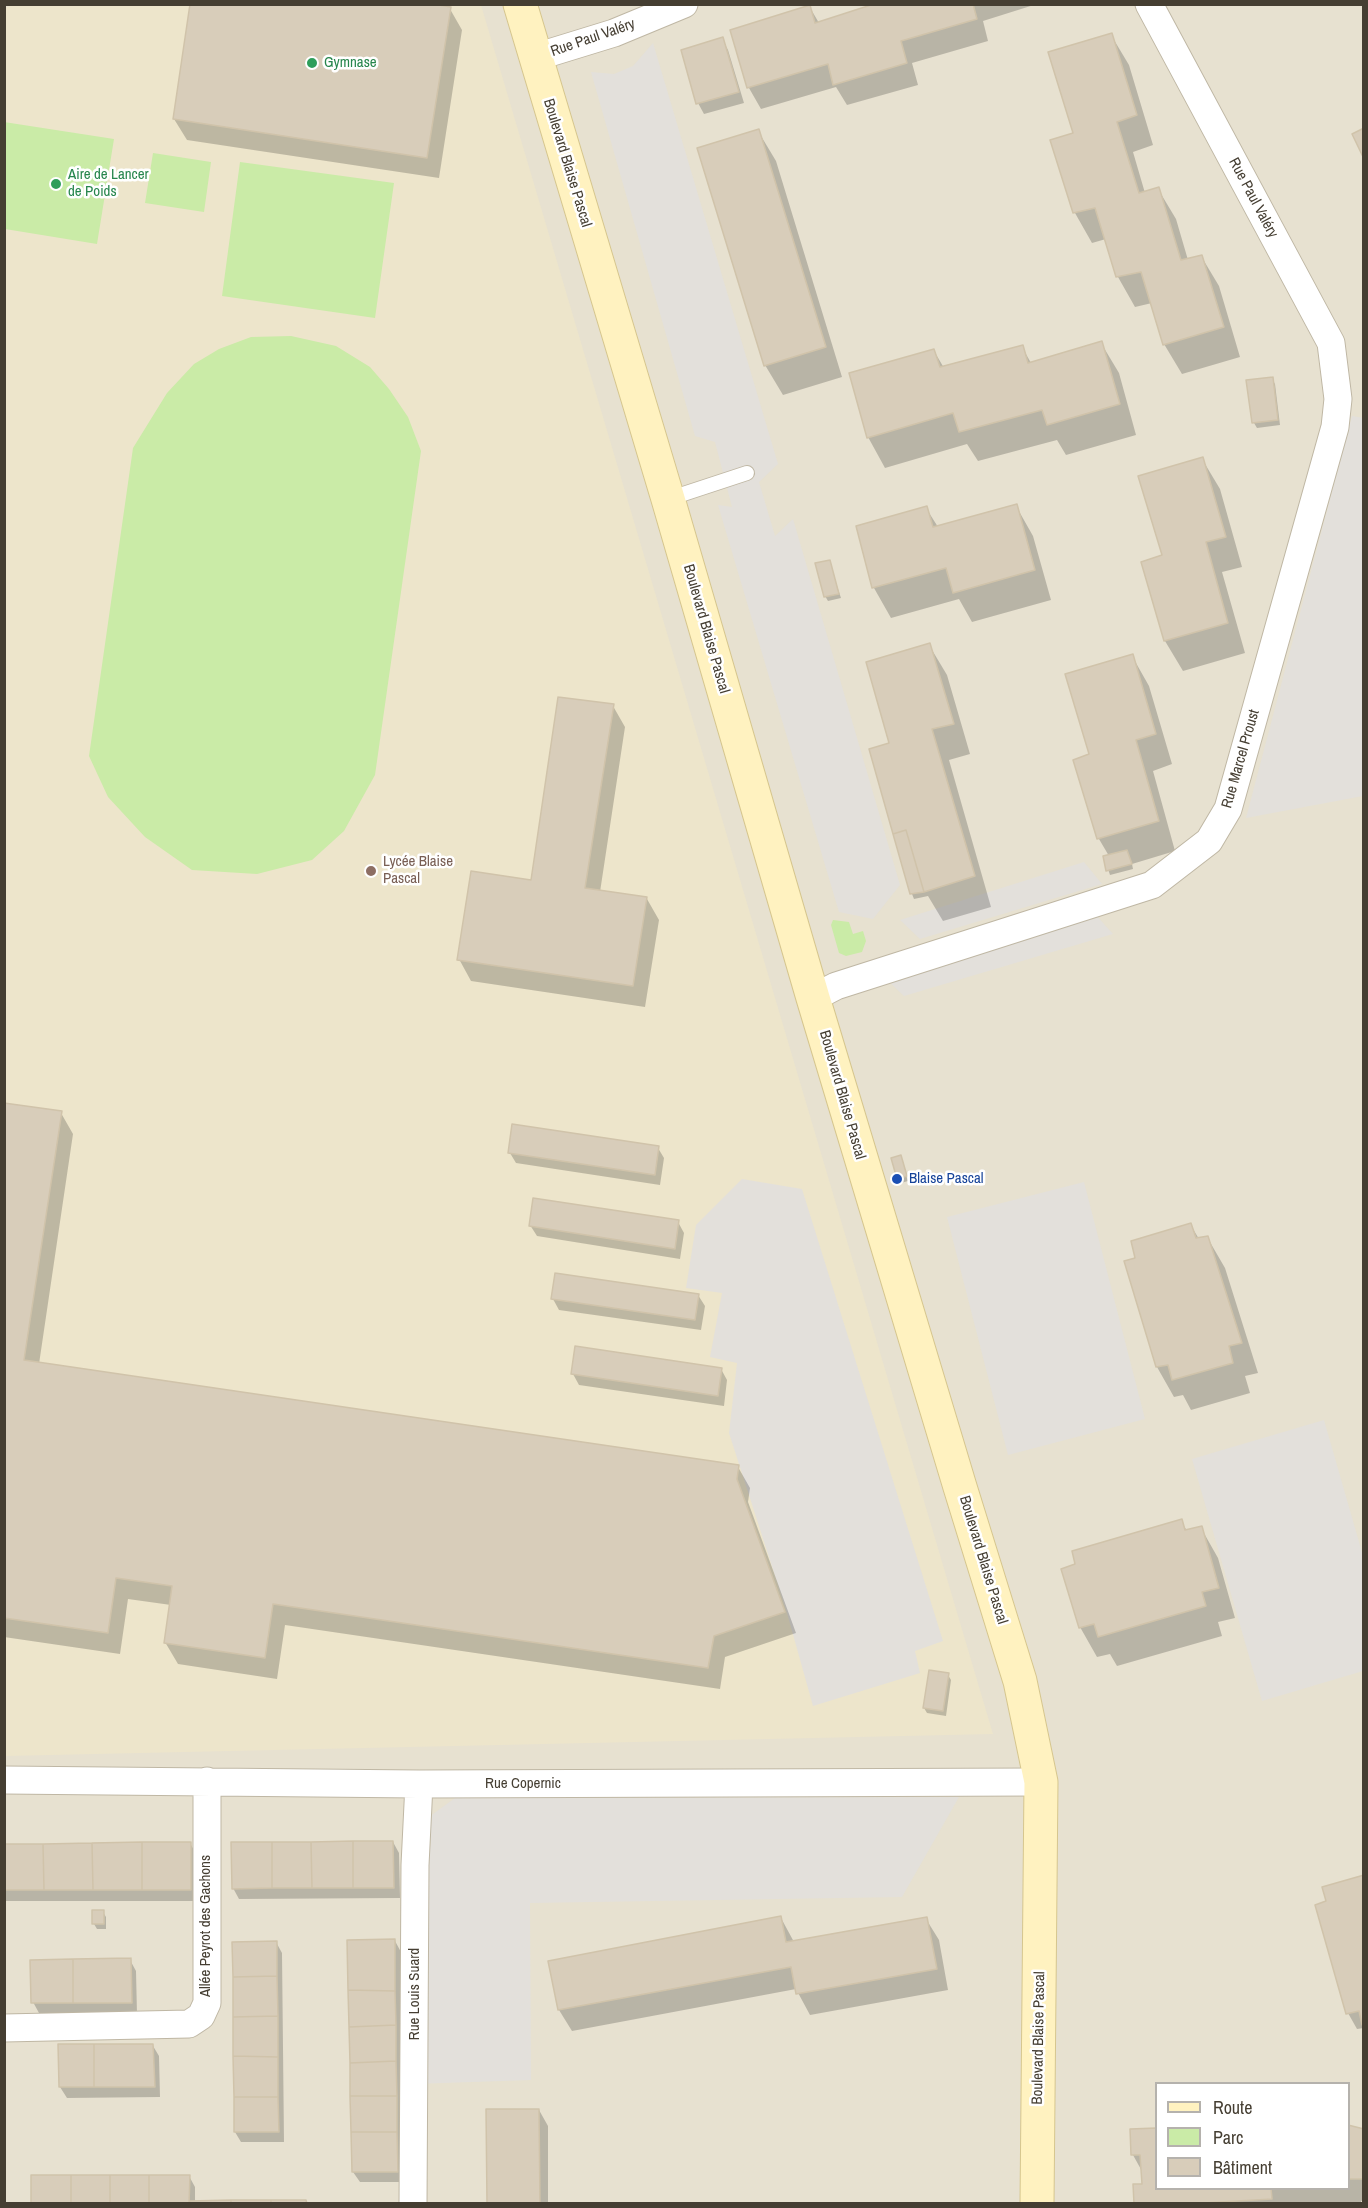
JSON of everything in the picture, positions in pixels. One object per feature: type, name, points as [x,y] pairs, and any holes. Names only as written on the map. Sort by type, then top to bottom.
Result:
[{"type":"street","name":"Boulevard Blaise Pascal","points":[[520,4],[668,499],[813,998],[1020,1681],[1041,1782],[1037,2204]]},
{"type":"street","name":"Rue Paul Valéry","points":[[536,57],[614,33],[684,4]]},
{"type":"street","name":"Rue Paul Valéry","points":[[1149,4],[1331,343],[1338,399]]},
{"type":"street","name":"Rue Marcel Proust","points":[[813,998],[836,986],[1152,885],[1209,841],[1228,809],[1335,427],[1338,399]]},
{"type":"street","name":"Rue Copernic","points":[[4,1780],[418,1784],[1041,1782]]},
{"type":"street","name":"Allée Peyrot des Gachons","points":[[4,2028],[189,2024],[201,2016],[207,2003],[207,1781]]},
{"type":"street","name":"Rue Louis Suard","points":[[413,2204],[418,1784]]},
{"type":"lane","points":[[668,499],[747,473]]},
{"type":"shaded area","name":"Lycée Blaise Pascal","points":[[15,4],[481,5],[993,1734],[5,1756],[4,8]]},
{"type":"shaded area","points":[[5,5],[1363,5],[1363,2203],[5,2204]]},
{"type":"shaded area","points":[[653,43],[778,464],[759,482],[775,536],[793,519],[900,885],[873,919],[839,912],[718,505],[732,507],[715,442],[695,436],[591,72],[614,74],[633,66]]},
{"type":"shaded area","points":[[1352,416],[1364,418],[1363,796],[1246,818]]},
{"type":"shaded area","points":[[1084,862],[1102,884],[920,939],[900,920]]},
{"type":"shaded area","points":[[1095,914],[1113,934],[904,996],[885,978]]},
{"type":"shaded area","points":[[742,1179],[802,1189],[943,1641],[915,1651],[920,1673],[813,1706],[787,1613],[729,1433],[737,1363],[710,1357],[722,1293],[686,1288],[696,1225]]},
{"type":"shaded area","points":[[1084,1182],[1145,1419],[1008,1455],[947,1217]]},
{"type":"shaded area","points":[[1324,1420],[1363,1556],[1363,1671],[1262,1701],[1192,1459]]},
{"type":"shaded area","points":[[959,1797],[902,1897],[530,1903],[531,2080],[414,2084],[422,1883],[431,1844],[429,1817],[455,1798]]},
{"type":"green space","name":"Aire de Lancer de Poids","points":[[4,122],[114,139],[97,244],[5,229]]},
{"type":"green space","points":[[153,153],[211,162],[204,212],[145,203]]},
{"type":"green space","points":[[240,162],[394,183],[375,318],[222,296]]},
{"type":"green space","points":[[291,336],[336,346],[370,367],[389,389],[408,417],[421,451],[375,775],[344,831],[312,860],[257,874],[192,870],[145,837],[108,797],[89,756],[133,448],[167,393],[194,364],[219,349],[251,337]]},
{"type":"green space","points":[[833,920],[849,922],[853,934],[863,931],[866,941],[862,952],[846,956],[839,953],[831,925]]},
{"type":"building","name":"Gymnase","points":[[190,4],[433,4],[451,7],[427,158],[173,119]]},
{"type":"building","points":[[874,4],[973,4],[977,19],[901,41],[907,63],[833,85],[828,64],[747,88],[730,30],[810,5],[815,23]]},
{"type":"building","points":[[1112,33],[1137,115],[1117,122],[1139,193],[1159,187],[1181,260],[1202,255],[1224,327],[1163,345],[1141,272],[1116,277],[1095,208],[1073,213],[1050,140],[1073,133],[1048,52]]},
{"type":"building","points":[[723,37],[739,92],[696,104],[681,50]]},
{"type":"building","points":[[1364,128],[1364,159],[1352,134]]},
{"type":"building","points":[[759,129],[826,347],[764,366],[697,148]]},
{"type":"building","points":[[1102,341],[1120,404],[1047,425],[1042,410],[959,432],[953,413],[867,438],[849,373],[934,349],[940,367],[1023,345],[1028,363]]},
{"type":"building","points":[[1273,377],[1278,420],[1252,423],[1246,380]]},
{"type":"building","points":[[1203,457],[1226,537],[1206,542],[1228,623],[1164,641],[1141,562],[1162,555],[1138,476]]},
{"type":"building","points":[[1017,504],[1035,570],[953,593],[946,568],[872,588],[856,526],[927,506],[933,527]]},
{"type":"building","points":[[830,560],[839,594],[824,597],[815,563]]},
{"type":"building","points":[[930,643],[954,724],[932,729],[975,876],[924,892],[906,830],[893,834],[869,749],[889,743],[866,662]]},
{"type":"building","points":[[1133,654],[1156,734],[1136,740],[1159,821],[1097,839],[1073,760],[1089,754],[1065,674]]},
{"type":"building","points":[[558,697],[614,704],[585,888],[647,897],[633,986],[457,960],[471,871],[531,880]]},
{"type":"building","points":[[906,830],[924,892],[910,894],[893,834]]},
{"type":"building","points":[[1127,850],[1132,864],[1106,871],[1103,856]]},
{"type":"building","points":[[4,1103],[62,1111],[24,1360],[739,1465],[737,1479],[785,1612],[714,1636],[708,1668],[273,1604],[265,1658],[164,1643],[172,1586],[116,1578],[108,1633],[4,1618]]},
{"type":"building","points":[[512,1124],[659,1146],[655,1175],[508,1153]]},
{"type":"building","points":[[901,1155],[907,1176],[897,1179],[891,1158]]},
{"type":"building","points":[[533,1198],[679,1220],[675,1249],[529,1226]]},
{"type":"building","points":[[1191,1223],[1196,1238],[1208,1236],[1242,1343],[1229,1346],[1233,1363],[1172,1380],[1168,1365],[1156,1367],[1124,1261],[1135,1258],[1131,1241]]},
{"type":"building","points":[[555,1273],[699,1294],[695,1320],[551,1299]]},
{"type":"building","points":[[575,1346],[722,1368],[718,1396],[571,1374]]},
{"type":"building","points":[[1182,1519],[1185,1530],[1202,1526],[1219,1588],[1202,1592],[1206,1606],[1098,1637],[1094,1624],[1079,1628],[1061,1569],[1075,1564],[1072,1551]]},
{"type":"building","points":[[929,1670],[949,1673],[943,1711],[923,1708]]},
{"type":"building","points":[[353,1841],[353,1888],[312,1888],[311,1842]]},
{"type":"building","points":[[353,1841],[393,1841],[394,1888],[353,1888]]},
{"type":"building","points":[[142,1842],[191,1842],[191,1890],[142,1890]]},
{"type":"building","points":[[142,1842],[142,1890],[93,1890],[92,1843]]},
{"type":"building","points":[[231,1842],[272,1842],[272,1888],[232,1889]]},
{"type":"building","points":[[272,1842],[311,1842],[312,1888],[272,1888]]},
{"type":"building","points":[[92,1843],[93,1890],[44,1890],[43,1844]]},
{"type":"building","points":[[4,1844],[43,1844],[44,1890],[4,1890]]},
{"type":"building","points":[[1364,1875],[1364,2024],[1362,2025],[1359,2011],[1346,2014],[1315,1905],[1326,1901],[1322,1887]]},
{"type":"building","points":[[92,1910],[104,1910],[104,1924],[92,1924]]},
{"type":"building","points":[[781,1916],[786,1942],[927,1917],[937,1969],[796,1994],[791,1967],[558,2010],[548,1961]]},
{"type":"building","points":[[395,1939],[395,1991],[348,1990],[347,1940]]},
{"type":"building","points":[[277,1941],[277,1976],[233,1977],[232,1942]]},
{"type":"building","points":[[131,1958],[132,2003],[73,2003],[73,1959]]},
{"type":"building","points":[[73,1959],[73,2003],[31,2003],[30,1960]]},
{"type":"building","points":[[277,1976],[278,2016],[233,2017],[233,1977]]},
{"type":"building","points":[[348,1990],[395,1991],[396,2025],[349,2027]]},
{"type":"building","points":[[278,2016],[278,2057],[233,2056],[233,2017]]},
{"type":"building","points":[[396,2025],[396,2061],[350,2063],[349,2027]]},
{"type":"building","points":[[58,2044],[94,2044],[94,2087],[59,2087]]},
{"type":"building","points":[[94,2044],[153,2044],[155,2087],[94,2087]]},
{"type":"building","points":[[233,2056],[278,2057],[278,2097],[234,2097]]},
{"type":"building","points":[[396,2061],[397,2096],[350,2096],[350,2063]]},
{"type":"building","points":[[350,2096],[397,2096],[397,2132],[351,2132]]},
{"type":"building","points":[[234,2097],[278,2097],[279,2132],[234,2132]]},
{"type":"building","points":[[486,2109],[539,2109],[540,2204],[487,2204]]},
{"type":"building","points":[[1350,2126],[1364,2129],[1364,2179],[1350,2179]]},
{"type":"building","points":[[1155,2128],[1155,2190],[1271,2190],[1272,2199],[1186,2204],[1134,2204],[1133,2184],[1142,2184],[1140,2155],[1131,2155],[1130,2129]]},
{"type":"building","points":[[351,2132],[397,2132],[398,2172],[352,2172]]},
{"type":"building","points":[[31,2175],[71,2175],[71,2204],[31,2204]]},
{"type":"building","points":[[71,2175],[110,2175],[110,2204],[71,2204]]},
{"type":"building","points":[[110,2175],[149,2175],[149,2204],[110,2204]]},
{"type":"building","points":[[149,2175],[190,2175],[189,2204],[149,2204]]},
{"type":"building","points":[[231,2200],[271,2200],[271,2204],[231,2204]]},
{"type":"building","points":[[231,2200],[231,2204],[189,2204],[190,2201]]},
{"type":"building","points":[[271,2200],[306,2200],[307,2204],[271,2204]]},
{"type":"place","name":"Gymnase","points":[[312,63]]},
{"type":"place","name":"Aire de Lancer de Poids","points":[[56,184]]},
{"type":"place","name":"Lycée Blaise Pascal","points":[[371,871]]},
{"type":"place","name":"Blaise Pascal","points":[[897,1179]]}]
